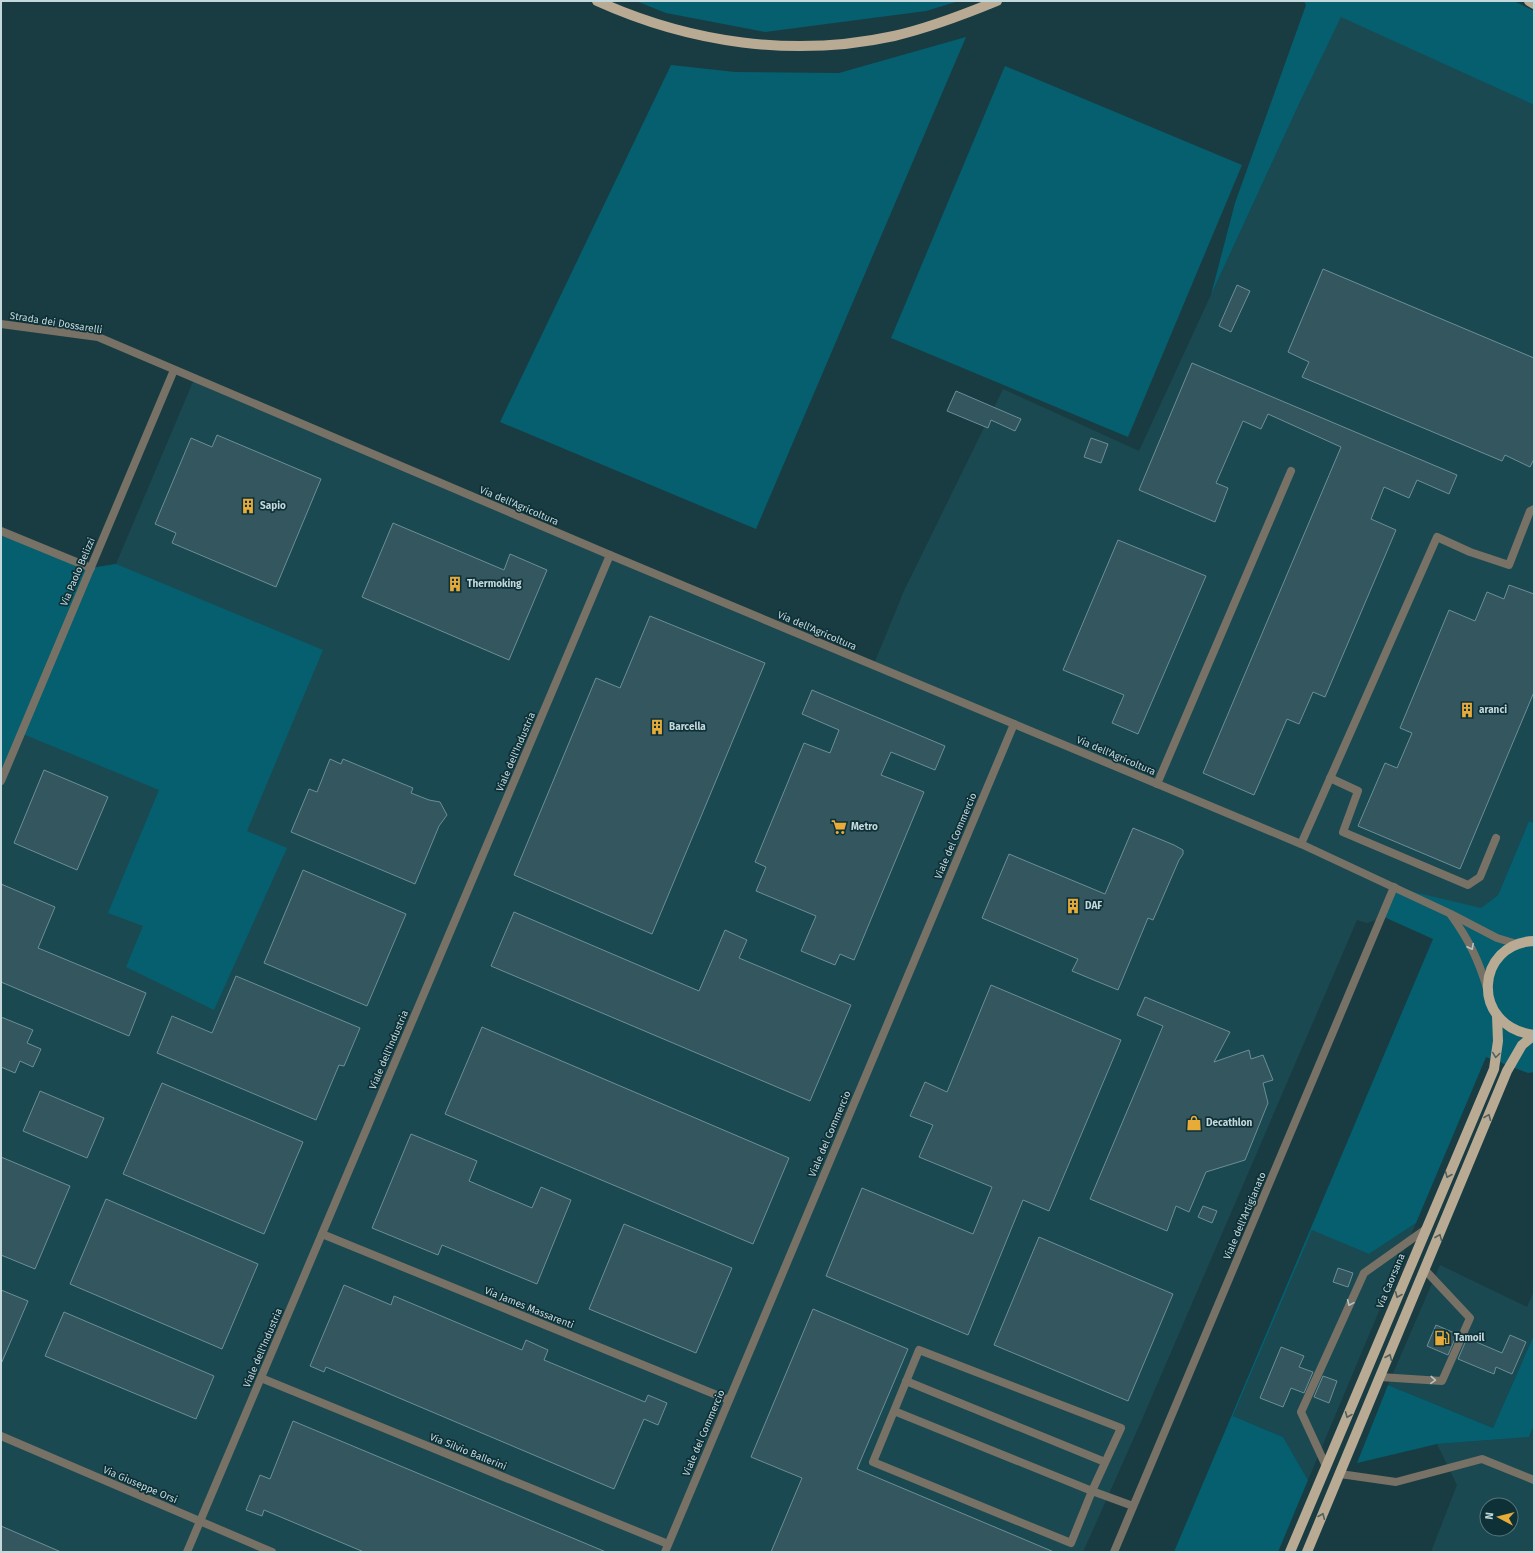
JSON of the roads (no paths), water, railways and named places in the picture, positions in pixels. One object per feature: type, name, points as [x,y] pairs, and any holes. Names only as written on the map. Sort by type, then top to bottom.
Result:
[{"type":"main road","points":[[597,1],[637,18],[684,32],[742,43],[782,46],[840,44],[888,37],[937,24],[997,1]]},
{"type":"main road","points":[[1529,1],[1534,4]]},
{"type":"main road","points":[[1534,934],[1525,942],[1505,952],[1495,962],[1489,975],[1488,990],[1490,1004],[1497,1016],[1507,1026],[1520,1033],[1534,1035]]},
{"type":"main road","name":"Via Caorsana","points":[[1290,1552],[1494,1069],[1498,1041],[1497,1016]]},
{"type":"main road","points":[[1307,1552],[1507,1071],[1522,1045],[1534,1035]]},
{"type":"street","name":"Strada dei Dossarelli","points":[[1,324],[98,337],[174,370]]},
{"type":"street","name":"Via dell'Agricoltura","points":[[174,370],[610,555],[1301,844],[1451,914],[1497,938],[1525,942]]},
{"type":"street","name":"Via Paolo Belizzi","points":[[1,781],[174,370]]},
{"type":"street","points":[[1157,784],[1291,471]]},
{"type":"street","points":[[1301,844],[1437,537],[1470,552],[1509,565],[1530,510],[1534,509]]},
{"type":"street","points":[[1,531],[91,568]]},
{"type":"street","name":"Viale dell'Industria","points":[[187,1552],[610,555]]},
{"type":"street","name":"Viale del Commercio","points":[[665,1552],[1014,724]]},
{"type":"street","points":[[1330,778],[1358,791],[1343,832],[1468,885],[1480,877],[1496,838]]},
{"type":"street","name":"Viale dell'Artigianato","points":[[1114,1552],[1394,887]]},
{"type":"street","points":[[1451,914],[1465,935],[1478,961],[1488,990]]},
{"type":"street","points":[[1326,1466],[1301,1412],[1364,1273],[1426,1229]]},
{"type":"street","name":"Via James Massarenti","points":[[322,1234],[729,1400]]},
{"type":"street","points":[[1380,1377],[1442,1380],[1470,1318],[1425,1270]]},
{"type":"street","points":[[919,1350],[1121,1428],[1092,1491],[1071,1543],[873,1462],[906,1381],[919,1350]]},
{"type":"street","name":"Via Silvio Ballerini","points":[[261,1378],[668,1544]]},
{"type":"street","points":[[906,1381],[1105,1462]]},
{"type":"street","points":[[894,1411],[1092,1491],[1133,1506]]},
{"type":"street","name":"Via Giuseppe Orsi","points":[[1,1436],[272,1552]]},
{"type":"street","points":[[1340,1474],[1396,1482],[1482,1458],[1534,1480]]},
{"type":"place","name":"Sapio","points":[[248,506]]},
{"type":"place","name":"Thermoking","points":[[455,584]]},
{"type":"place","name":"aranci","points":[[1467,710]]},
{"type":"place","name":"Barcella","points":[[657,727]]},
{"type":"place","name":"Metro","points":[[839,827]]},
{"type":"place","name":"DAF","points":[[1073,906]]},
{"type":"place","name":"Decathlon","points":[[1194,1123]]},
{"type":"place","name":"Tamoil","points":[[1442,1338]]}]
